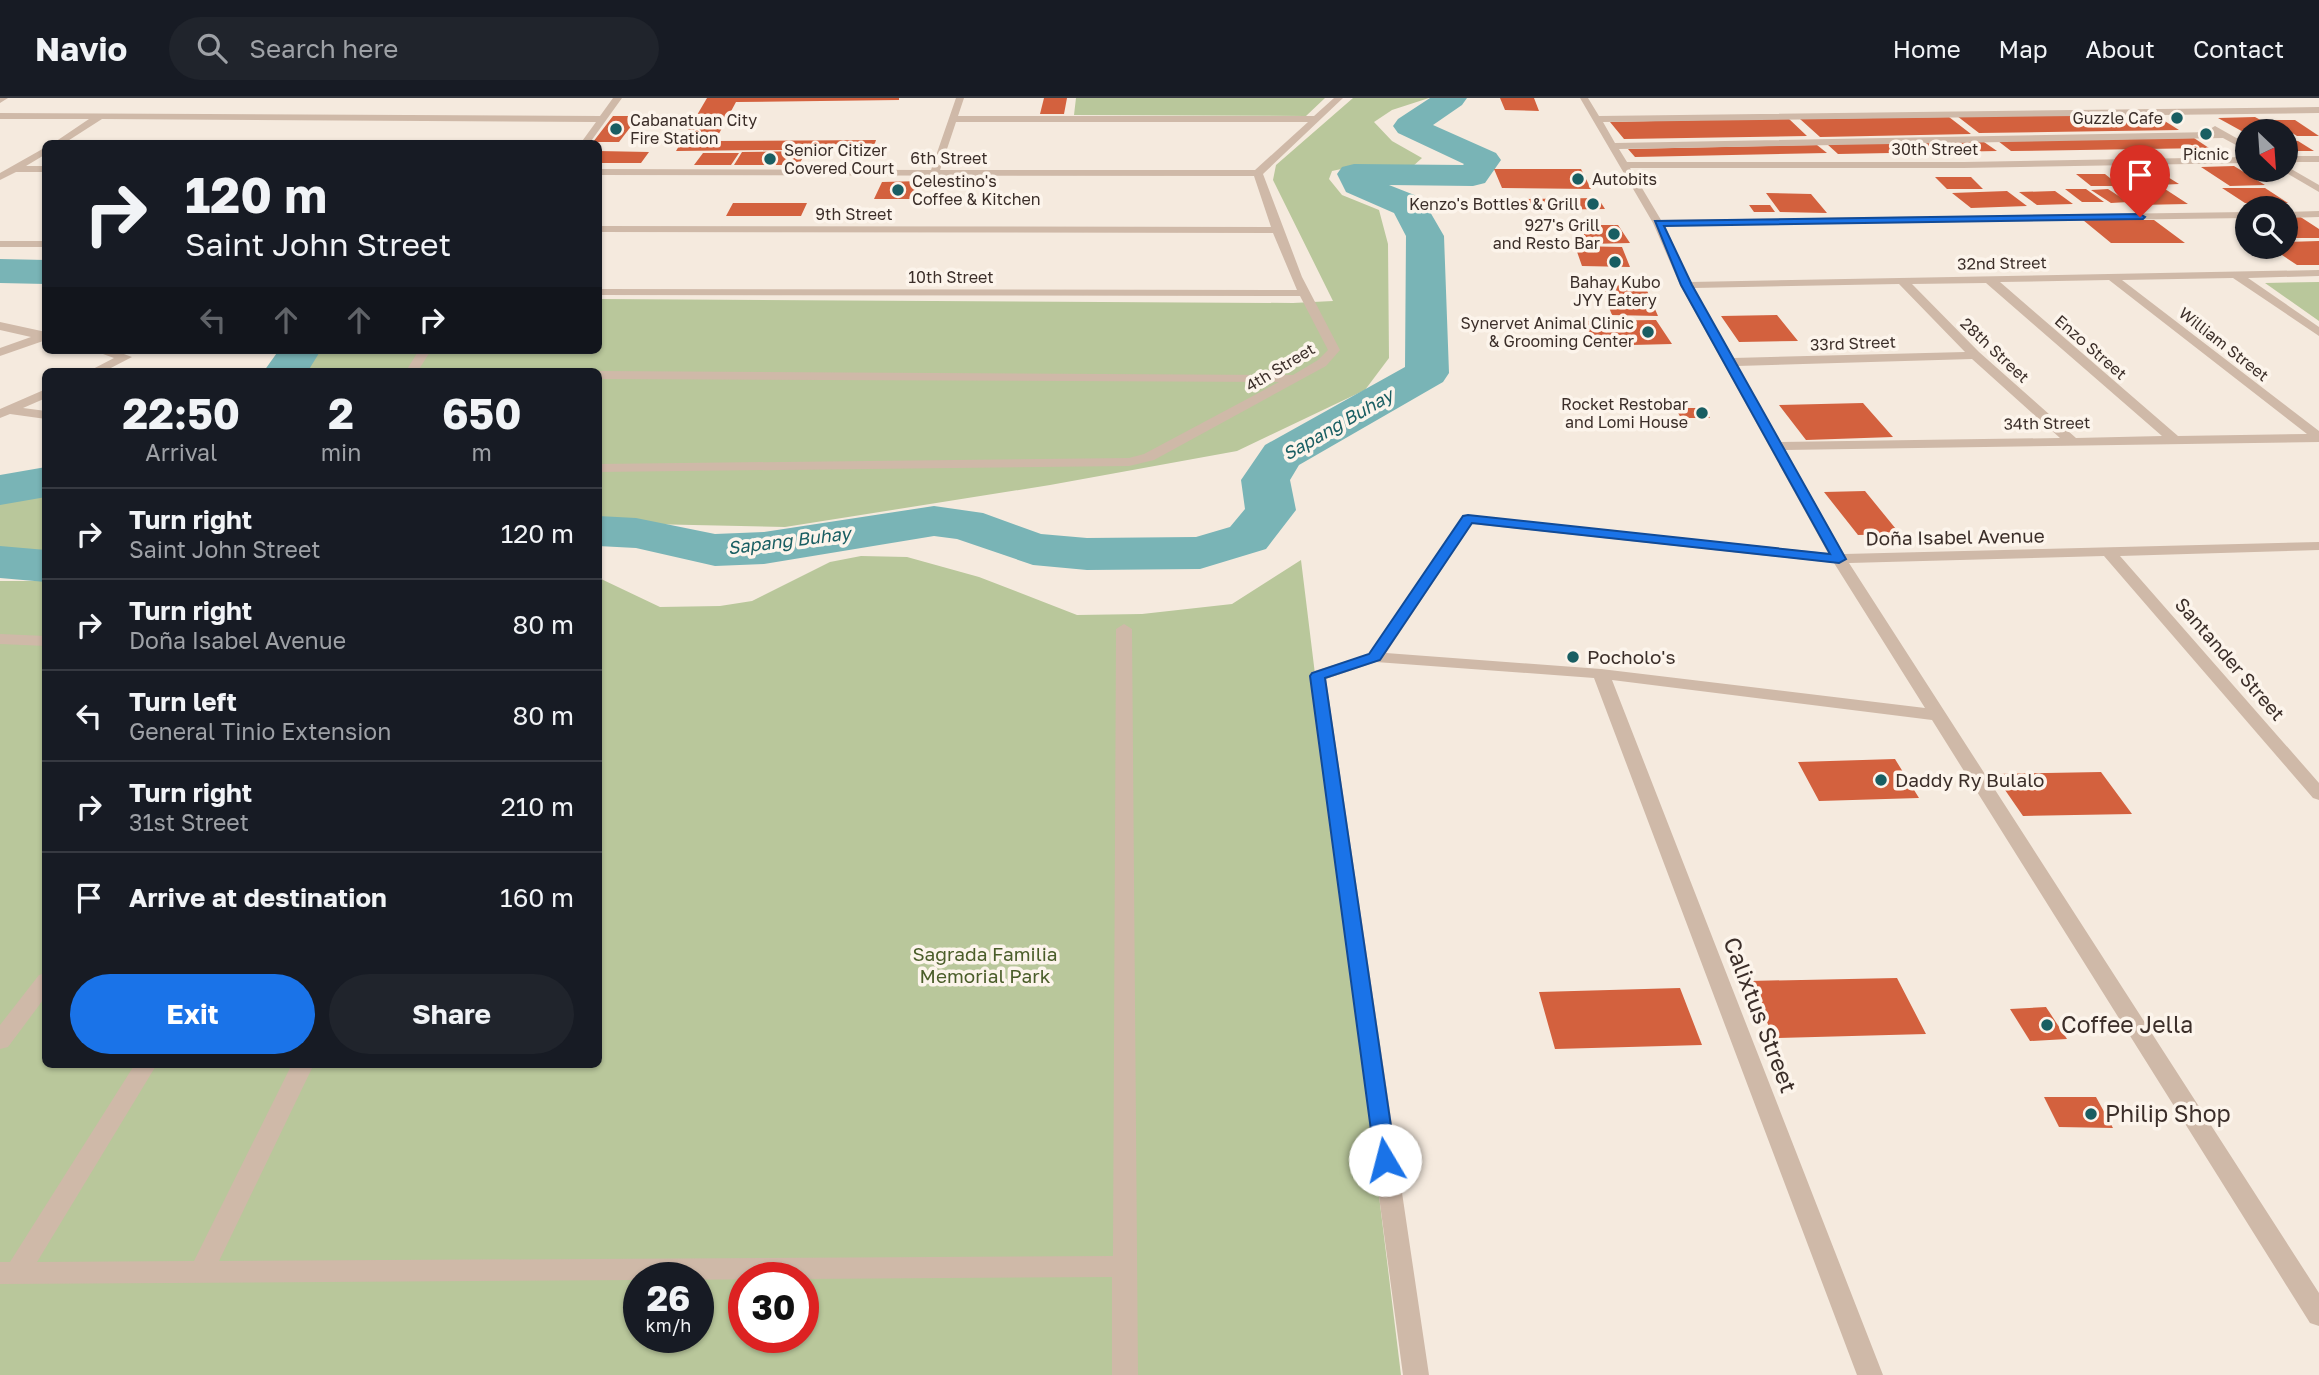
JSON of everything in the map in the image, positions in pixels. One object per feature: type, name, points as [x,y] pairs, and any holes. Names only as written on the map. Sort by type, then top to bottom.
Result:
[{"type":"street","points":[[587,140],[618,98]]},
{"type":"street","points":[[934,174],[960,98]]},
{"type":"street","points":[[1258,173],[1339,98]]},
{"type":"street","points":[[1584,98],[1658,223],[1686,285],[1839,559],[2319,1315]]},
{"type":"street","points":[[2164,98],[2235,141]]},
{"type":"street","points":[[1597,119],[2319,110]]},
{"type":"street","points":[[0,116],[602,119]]},
{"type":"street","points":[[62,140],[99,117]]},
{"type":"street","points":[[953,119],[1315,119]]},
{"type":"street","points":[[1611,146],[2224,135]]},
{"type":"street","points":[[0,177],[42,152]]},
{"type":"street","points":[[2298,159],[2319,159]]},
{"type":"street","name":"30th Street","points":[[1623,165],[1964,165],[2235,160]]},
{"type":"street","points":[[14,169],[42,169]]},
{"type":"street","name":"6th Street","points":[[602,172],[1258,173]]},
{"type":"street","name":"4th Street","points":[[602,468],[1033,465],[1129,461],[1149,457],[1322,363],[1334,350],[1328,334],[1304,293],[1277,230],[1258,173]]},
{"type":"street","points":[[2298,176],[2319,189]]},
{"type":"street","points":[[2298,215],[2319,214]]},
{"type":"street","points":[[1658,223],[2235,215]]},
{"type":"street","name":"9th Street","points":[[602,229],[1277,230]]},
{"type":"street","points":[[0,244],[42,244]]},
{"type":"street","name":"32nd Street","points":[[1686,285],[2319,273]]},
{"type":"street","points":[[2235,274],[2319,332]]},
{"type":"street","name":"William Street","points":[[2110,276],[2319,437]]},
{"type":"street","name":"Enzo Street","points":[[1989,279],[2173,439]]},
{"type":"street","name":"28th Street","points":[[1901,280],[1975,355],[2071,440]]},
{"type":"street","name":"10th Street","points":[[602,292],[1304,293]]},
{"type":"street","points":[[0,326],[42,336]]},
{"type":"street","points":[[0,352],[42,338]]},
{"type":"street","points":[[102,368],[126,357],[114,354]]},
{"type":"street","name":"33rd Street","points":[[1731,362],[1975,355]]},
{"type":"street","points":[[602,374],[1296,378]]},
{"type":"street","points":[[4,412],[42,395]]},
{"type":"street","points":[[4,412],[42,415]]},
{"type":"street","name":"34th Street","points":[[1776,446],[2319,437]]},
{"type":"street","name":"Doña Isabel Avenue","points":[[1375,657],[1468,519],[1839,559],[2319,546]]},
{"type":"street","name":"Santander Street","points":[[2109,553],[2319,794]]},
{"type":"street","points":[[1124,629],[1125,1375]]},
{"type":"street","points":[[0,639],[42,641]]},
{"type":"street","points":[[1416,1375],[1317,676],[1375,657],[1601,674],[1937,715]]},
{"type":"street","name":"Calixtus Street","points":[[1601,674],[1870,1375]]},
{"type":"street","points":[[0,1041],[42,985]]},
{"type":"street","points":[[8,1273],[143,1068]]},
{"type":"street","points":[[202,1271],[301,1068]]},
{"type":"street","points":[[8,1273],[1125,1266]]},
{"type":"green space","points":[[1076,98],[1325,98],[1306,116],[1074,115]]},
{"type":"green space","points":[[1353,98],[1429,98],[1392,110],[1374,122],[1392,141],[1422,158],[1412,167],[1346,168],[1332,171],[1329,179],[1342,195],[1379,210],[1388,244],[1389,358],[1365,390],[1237,451],[1050,485],[785,527],[602,523],[602,368],[301,368],[310,354],[602,354],[602,299],[1293,303],[1333,301],[1273,180],[1276,165]]},
{"type":"green space","points":[[2319,282],[2319,321],[2265,283]]},
{"type":"green space","points":[[42,490],[42,553],[14,556],[0,553],[0,497]]},
{"type":"green space","name":"Sagrada Familia Memorial Park","points":[[861,556],[907,557],[979,577],[1077,615],[1142,614],[1232,604],[1301,560],[1401,1375],[0,1375],[0,581],[42,581],[42,1068],[602,1068],[602,579],[660,607],[720,606],[752,601],[830,562]]},
{"type":"building","points":[[707,98],[899,100],[736,102],[715,141],[876,140],[873,149],[676,151]]},
{"type":"building","points":[[1044,98],[1067,98],[1064,114],[1040,114]]},
{"type":"building","points":[[1500,98],[1534,98],[1539,111],[1505,110]]},
{"type":"building","points":[[2152,113],[2179,130],[1979,133],[1957,116]]},
{"type":"building","name":"Cabanatuan City Fire Station","points":[[613,116],[639,116],[619,142],[595,140]]},
{"type":"building","points":[[1949,117],[1971,134],[1820,137],[1800,119]]},
{"type":"building","points":[[1788,118],[1807,136],[1624,139],[1610,122]]},
{"type":"building","points":[[2218,118],[2259,119],[2235,119],[2235,127]]},
{"type":"building","points":[[2298,122],[2319,136],[2298,136]]},
{"type":"building","points":[[2194,138],[2209,148],[2011,151],[1998,141]]},
{"type":"building","points":[[2298,141],[2314,151],[2298,151]]},
{"type":"building","points":[[1984,142],[1997,151],[1838,154],[1827,144]]},
{"type":"building","points":[[1817,145],[1827,153],[1635,157],[1628,149]]},
{"type":"building","points":[[602,151],[649,152],[641,163],[602,163]]},
{"type":"building","name":"Senior Citizer Covered Court","points":[[806,151],[799,165],[734,165],[742,152]]},
{"type":"building","points":[[703,153],[739,153],[731,165],[694,165]]},
{"type":"building","points":[[2234,166],[2235,182],[2260,182],[2265,185],[2230,186],[2201,167]]},
{"type":"building","points":[[1494,169],[1581,169],[1591,189],[1502,188]]},
{"type":"building","points":[[2155,169],[2179,184],[2158,185],[2135,170]]},
{"type":"building","points":[[2076,174],[2105,174],[2120,186],[2091,186]]},
{"type":"building","points":[[1935,177],[1971,177],[1983,189],[1947,189]]},
{"type":"building","name":"Celestino's Coffee & Kitchen","points":[[922,181],[915,199],[874,199],[882,182]]},
{"type":"building","points":[[2222,188],[2265,188],[2277,196],[2235,196]]},
{"type":"building","points":[[2065,189],[2086,189],[2104,202],[2082,202]]},
{"type":"building","points":[[2108,189],[2128,202],[2111,203],[2091,190]]},
{"type":"building","points":[[2135,189],[2154,201],[2139,189],[2165,189],[2188,204],[2137,205],[2114,190]]},
{"type":"building","points":[[2007,191],[2027,206],[1971,208],[1952,193]]},
{"type":"building","points":[[2055,191],[2073,204],[2037,205],[2019,192]]},
{"type":"building","points":[[1766,193],[1811,194],[1827,213],[1780,212]]},
{"type":"building","points":[[1598,198],[1605,209],[1531,210],[1524,199]]},
{"type":"building","points":[[733,203],[807,203],[801,216],[726,216]]},
{"type":"building","points":[[1749,205],[1770,205],[1775,212],[1754,212]]},
{"type":"building","points":[[2298,216],[2319,229],[2319,238],[2298,238]]},
{"type":"building","points":[[2083,220],[2154,220],[2185,243],[2111,243]]},
{"type":"building","points":[[1579,225],[1618,225],[1630,243],[1589,244]]},
{"type":"building","points":[[2319,241],[2319,265],[2297,265],[2288,259],[2298,259],[2298,242]]},
{"type":"building","points":[[1575,246],[1622,247],[1630,267],[1582,266]]},
{"type":"building","points":[[1600,285],[1645,286],[1658,316],[1612,315]]},
{"type":"building","points":[[1777,315],[1798,341],[1739,342],[1721,316]]},
{"type":"building","points":[[1656,320],[1672,344],[1592,346],[1578,321]]},
{"type":"building","points":[[1863,403],[1893,437],[1806,440],[1779,405]]},
{"type":"building","points":[[1675,408],[1704,408],[1710,418],[1681,418]]},
{"type":"building","points":[[1865,491],[1900,534],[1858,535],[1824,492]]},
{"type":"building","points":[[1895,759],[1919,798],[1819,801],[1798,762]]},
{"type":"building","points":[[2101,772],[2132,814],[2023,816],[1994,774]]},
{"type":"building","points":[[1897,978],[1926,1034],[1774,1038],[1749,981]]},
{"type":"building","points":[[1680,988],[1702,1045],[1555,1049],[1539,992]]},
{"type":"building","points":[[2046,1007],[2067,1039],[2030,1041],[2010,1009]]},
{"type":"building","points":[[2044,1097],[2096,1097],[2113,1128],[2059,1127]]},
{"type":"waterway","name":"Sapang Buhay","points":[[602,531],[636,533],[715,550],[764,548],[934,521],[965,524],[1033,549],[1087,554],[1200,553],[1248,538],[1271,510],[1265,480],[1282,455],[1427,373],[1425,236],[1409,206],[1358,185],[1354,174],[1473,176],[1484,160],[1409,126],[1451,98]]},
{"type":"waterway","name":"Sapang Buhay","points":[[0,271],[42,272]]},
{"type":"waterway","name":"Sapang Buhay","points":[[288,368],[297,354]]},
{"type":"waterway","name":"Sapang Buhay","points":[[0,490],[42,483]]},
{"type":"waterway","name":"Sapang Buhay","points":[[0,562],[42,566]]},
{"type":"place","name":"Guzzle Cafe","points":[[2177,118]]},
{"type":"place","name":"Cabanatuan City Fire Station","points":[[616,129]]},
{"type":"place","name":"Picnic","points":[[2206,134]]},
{"type":"place","name":"Senior Citizer Covered Court","points":[[770,159]]},
{"type":"place","name":"Autobits","points":[[1578,179]]},
{"type":"place","name":"Celestino's Coffee & Kitchen","points":[[898,190]]},
{"type":"place","name":"Kenzo's Bottles & Grill","points":[[1593,204]]},
{"type":"place","name":"927's Grill and Resto Bar","points":[[1614,234]]},
{"type":"place","name":"Bahay Kubo JYY Eatery","points":[[1615,262]]},
{"type":"place","name":"Synervet Animal Clinic & Grooming Center","points":[[1648,332]]},
{"type":"place","name":"Rocket Restobar and Lomi House","points":[[1702,413]]},
{"type":"place","name":"Pocholo's","points":[[1573,657]]},
{"type":"place","name":"Daddy Ry Bulalo","points":[[1881,780]]},
{"type":"place","name":"Coffee Jella","points":[[2047,1025]]},
{"type":"place","name":"Philip Shop","points":[[2091,1114]]},
{"type":"route","points":[[1385,1160],[1317,676],[1375,657],[1468,519],[1839,559],[1686,285],[1658,223],[2140,217]]}]
